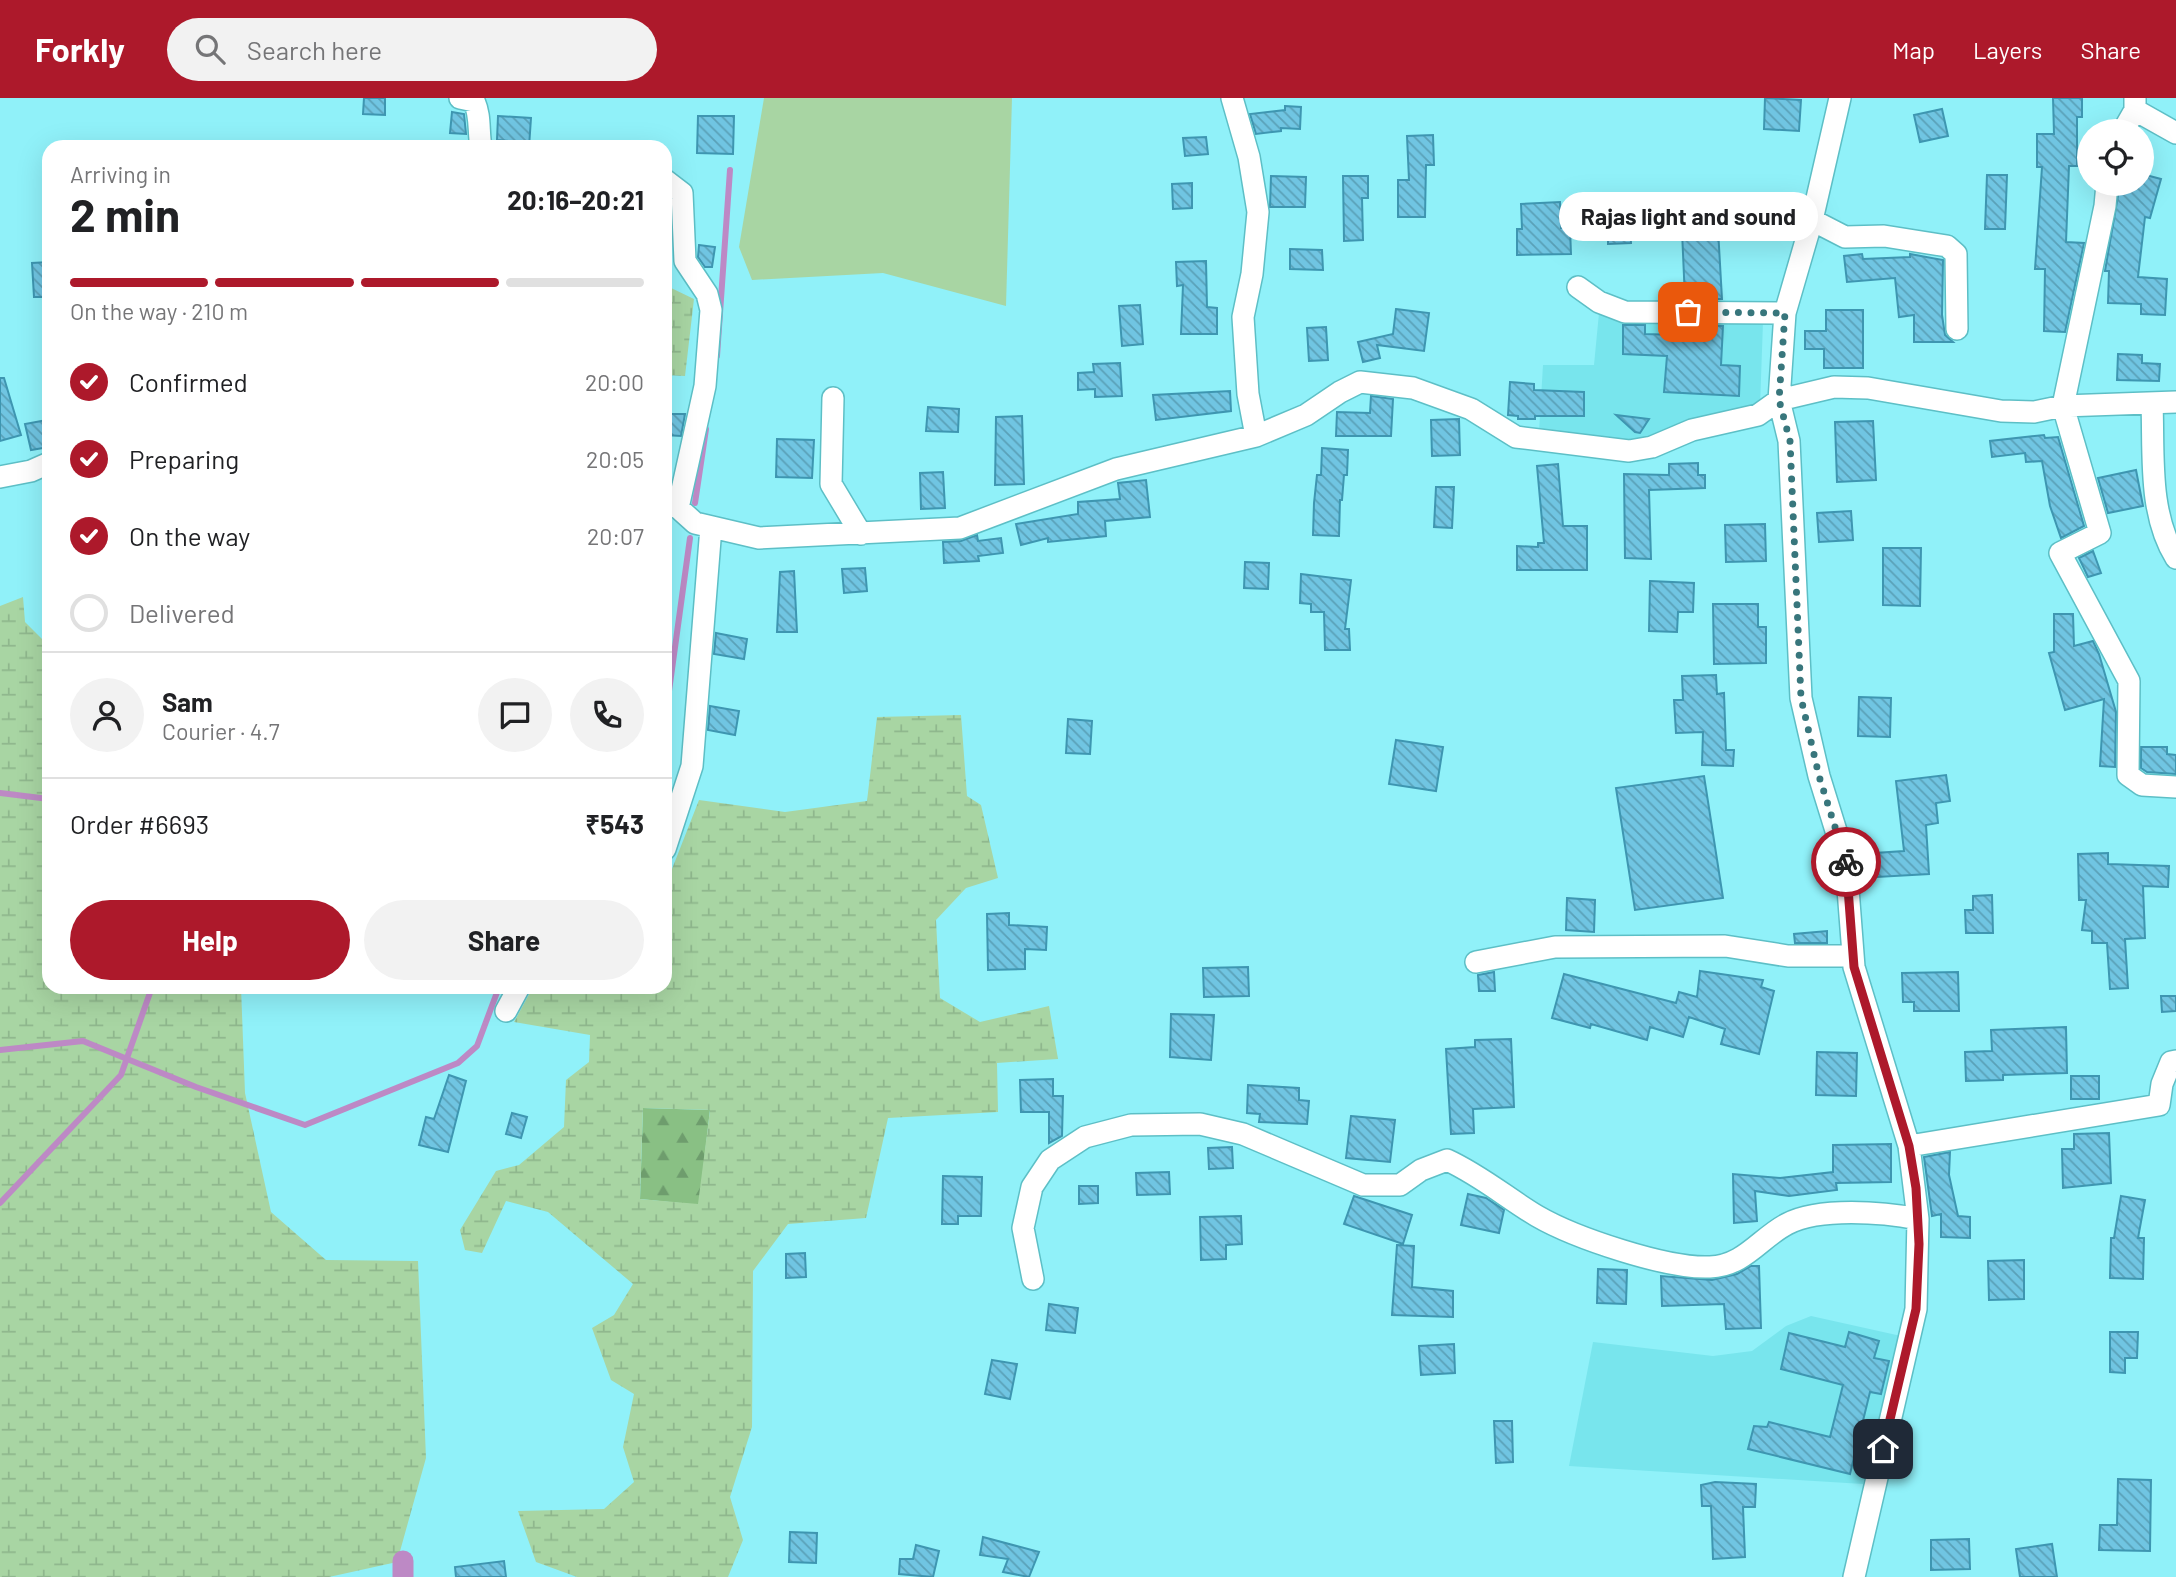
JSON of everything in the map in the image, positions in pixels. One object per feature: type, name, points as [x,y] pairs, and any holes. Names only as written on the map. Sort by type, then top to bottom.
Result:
[{"type":"street","points":[[460,98],[474,101],[479,112],[477,130],[479,140]]},
{"type":"street","points":[[1232,98],[1250,157],[1258,212],[1252,274],[1243,317],[1248,394],[1256,436]]},
{"type":"street","points":[[1840,98],[1812,220],[1785,313],[1779,400],[1790,441],[1801,698],[1819,776],[1846,863],[1853,956],[1909,1146],[1918,1219],[1916,1309],[1854,1577]]},
{"type":"street","points":[[2135,104],[2176,133]]},
{"type":"street","points":[[672,185],[682,193],[685,261],[707,294],[711,310],[705,386],[672,502],[695,523],[759,538],[960,528],[1116,469],[1256,436],[1306,415],[1340,391],[1360,382],[1413,388],[1471,409],[1516,437],[1629,451],[1652,447],[1692,429],[1758,415],[1779,400],[1834,387],[1854,386],[2001,411],[2034,412],[2063,406],[2176,402]]},
{"type":"street","points":[[2106,196],[2063,406],[2100,533],[2060,553],[2129,681],[2128,775],[2142,785],[2176,787]]},
{"type":"street","points":[[1812,220],[1845,237],[1884,236],[1947,246],[1956,254],[1957,329]]},
{"type":"street","points":[[1578,288],[1599,302],[1625,312],[1785,313]]},
{"type":"street","points":[[834,398],[831,484],[861,534]]},
{"type":"street","points":[[2152,403],[2157,511],[2165,541],[2176,558]]},
{"type":"street","points":[[0,477],[42,466]]},
{"type":"street","points":[[672,827],[692,766],[711,527]]},
{"type":"street","points":[[1476,962],[1555,947],[1725,946],[1788,956],[1853,956]]},
{"type":"street","points":[[506,1011],[515,994]]},
{"type":"street","points":[[1909,1146],[2159,1105],[2162,1084],[2171,1062],[2176,1061]]},
{"type":"street","points":[[1033,1279],[1023,1228],[1032,1187],[1050,1160],[1085,1137],[1130,1125],[1200,1124],[1243,1134],[1363,1185],[1400,1185],[1422,1170],[1447,1160],[1466,1169],[1539,1217],[1630,1253],[1675,1264],[1712,1267],[1744,1257],[1788,1223],[1812,1217],[1864,1213],[1918,1219]]},
{"type":"shaded area","points":[[1599,313],[1763,322],[1760,406],[1684,421],[1655,437],[1619,441],[1539,432],[1543,365],[1594,365]]},
{"type":"shaded area","points":[[1811,1316],[1901,1336],[1863,1484],[1569,1466],[1593,1342],[1713,1356],[1752,1351],[1786,1326]]},
{"type":"green space","points":[[764,98],[1012,98],[1006,306],[883,273],[752,280],[739,247]]},
{"type":"green space","points":[[672,288],[694,299],[685,376],[672,375]]},
{"type":"green space","points":[[23,597],[25,622],[42,639],[42,994],[241,994],[245,1093],[271,1212],[326,1260],[418,1261],[426,1458],[397,1562],[329,1577],[0,1577],[0,606]]},
{"type":"green space","points":[[961,715],[967,796],[981,805],[998,878],[966,888],[936,920],[940,998],[980,1022],[1049,1006],[1058,1059],[997,1063],[998,1112],[888,1118],[866,1218],[788,1224],[753,1271],[752,1427],[730,1497],[743,1540],[728,1577],[577,1577],[536,1562],[518,1511],[604,1509],[634,1482],[623,1447],[634,1394],[611,1380],[592,1328],[614,1315],[633,1284],[548,1212],[506,1201],[482,1253],[465,1250],[460,1230],[496,1171],[519,1165],[564,1127],[566,1080],[589,1062],[590,1035],[514,1022],[529,994],[672,994],[672,869],[699,800],[785,812],[867,801],[877,717]],"holes":[[[643,1108],[710,1110],[698,1204],[640,1199]]]},
{"type":"green space","points":[[643,1108],[710,1110],[699,1205],[640,1199]]},
{"type":"building","points":[[364,98],[385,98],[385,115],[363,114]]},
{"type":"building","points":[[1765,98],[1801,100],[1799,131],[1764,129]]},
{"type":"building","points":[[2053,98],[2082,98],[2082,117],[2077,117],[2077,166],[2069,166],[2066,242],[2084,243],[2065,332],[2044,331],[2045,269],[2035,269],[2042,167],[2037,167],[2037,134],[2054,134]]},
{"type":"building","points":[[1285,106],[1301,107],[1300,129],[1281,128],[1281,131],[1256,134],[1250,114],[1285,110]]},
{"type":"building","points":[[1942,109],[1948,136],[1920,142],[1914,115]]},
{"type":"building","points":[[452,112],[464,114],[466,134],[450,133]]},
{"type":"building","points":[[498,116],[531,118],[529,140],[497,140]]},
{"type":"building","points":[[698,116],[734,116],[733,154],[697,153]]},
{"type":"building","points":[[1433,135],[1434,165],[1426,165],[1425,217],[1398,217],[1398,180],[1409,180],[1407,136]]},
{"type":"building","points":[[1206,137],[1208,154],[1185,156],[1183,138]]},
{"type":"building","points":[[1987,175],[2007,175],[2005,229],[1985,229]]},
{"type":"building","points":[[1271,176],[1306,177],[1305,207],[1270,207]]},
{"type":"building","points":[[1343,176],[1368,176],[1368,198],[1362,198],[1363,240],[1344,241]]},
{"type":"building","points":[[2154,177],[2161,179],[2150,218],[2145,217],[2138,277],[2167,279],[2165,315],[2141,314],[2141,304],[2108,303],[2109,271],[2105,271],[2118,196],[2154,196]]},
{"type":"building","points":[[1192,183],[1192,208],[1173,209],[1172,184]]},
{"type":"building","points":[[1560,202],[1561,228],[1570,228],[1571,254],[1517,255],[1517,229],[1522,229],[1521,204]]},
{"type":"building","points":[[1608,227],[1630,227],[1631,243],[1608,244]]},
{"type":"building","points":[[1718,229],[1722,299],[1685,299],[1682,231]]},
{"type":"building","points":[[699,245],[715,247],[712,267],[705,267],[698,257]]},
{"type":"building","points":[[1290,249],[1322,250],[1323,270],[1290,269]]},
{"type":"building","points":[[1862,254],[1863,259],[1910,257],[1910,254],[1943,260],[1942,315],[1945,335],[1953,342],[1914,342],[1914,315],[1899,317],[1895,278],[1847,282],[1844,256]]},
{"type":"building","points":[[1206,261],[1207,307],[1217,308],[1217,334],[1181,334],[1183,285],[1177,286],[1176,262]]},
{"type":"building","points":[[42,262],[42,297],[34,297],[32,263]]},
{"type":"building","points":[[1140,305],[1143,344],[1122,346],[1119,306]]},
{"type":"building","points":[[1396,309],[1429,313],[1424,351],[1377,345],[1380,358],[1363,362],[1358,342],[1393,334]]},
{"type":"building","points":[[1826,310],[1863,310],[1863,368],[1824,368],[1824,349],[1805,349],[1805,331],[1826,331]]},
{"type":"building","points":[[1623,325],[1645,325],[1645,334],[1677,335],[1677,325],[1723,326],[1721,365],[1740,366],[1739,396],[1664,392],[1667,356],[1623,354]]},
{"type":"building","points":[[1326,327],[1328,360],[1309,361],[1307,328]]},
{"type":"building","points":[[2118,354],[2142,355],[2142,363],[2160,364],[2159,381],[2117,380]]},
{"type":"building","points":[[1120,363],[1122,396],[1095,397],[1095,389],[1078,390],[1078,373],[1094,372],[1093,364]]},
{"type":"building","points":[[0,378],[4,378],[21,435],[0,441]]},
{"type":"building","points":[[1510,382],[1534,384],[1534,390],[1584,392],[1584,416],[1535,416],[1535,419],[1518,419],[1518,416],[1508,415]]},
{"type":"building","points":[[1230,391],[1231,411],[1156,420],[1153,395]]},
{"type":"building","points":[[1371,396],[1393,399],[1391,436],[1336,436],[1337,412],[1370,413]]},
{"type":"building","points":[[928,407],[959,409],[958,432],[926,431]]},
{"type":"building","points":[[672,414],[685,414],[681,436],[672,435]]},
{"type":"building","points":[[1616,415],[1649,419],[1640,433],[1635,432]]},
{"type":"building","points":[[1022,416],[1024,484],[995,485],[996,417]]},
{"type":"building","points":[[1459,419],[1460,455],[1432,456],[1431,420]]},
{"type":"building","points":[[42,421],[42,448],[31,450],[25,424]]},
{"type":"building","points":[[1873,421],[1876,480],[1837,482],[1835,422]]},
{"type":"building","points":[[2044,435],[2045,438],[2058,437],[2084,526],[2061,538],[2050,506],[2042,461],[2026,462],[2025,453],[1992,457],[1990,441]]},
{"type":"building","points":[[777,439],[814,440],[812,478],[776,477]]},
{"type":"building","points":[[1322,448],[1348,450],[1347,475],[1344,475],[1340,500],[1339,536],[1313,535],[1314,503],[1317,475],[1321,475]]},
{"type":"building","points":[[1698,463],[1698,475],[1705,475],[1705,488],[1649,490],[1651,559],[1625,558],[1624,474],[1669,475],[1669,464]]},
{"type":"building","points":[[1558,464],[1563,526],[1587,526],[1587,570],[1517,570],[1517,546],[1538,547],[1538,543],[1544,543],[1537,466]]},
{"type":"building","points":[[2136,470],[2143,506],[2108,513],[2098,478]]},
{"type":"building","points":[[943,472],[945,508],[921,509],[920,473]]},
{"type":"building","points":[[1146,480],[1150,517],[1105,521],[1106,536],[1048,542],[1048,538],[1021,545],[1016,524],[1078,514],[1078,502],[1120,499],[1118,483]]},
{"type":"building","points":[[1436,487],[1454,487],[1452,528],[1434,527]]},
{"type":"building","points":[[1851,511],[1853,540],[1819,542],[1817,513]]},
{"type":"building","points":[[1765,524],[1766,561],[1726,562],[1725,525]]},
{"type":"building","points":[[977,535],[978,541],[1001,538],[1003,553],[978,556],[979,561],[944,563],[943,542],[961,541]]},
{"type":"building","points":[[1883,548],[1921,548],[1920,606],[1883,605]]},
{"type":"building","points":[[2093,551],[2101,573],[2088,577],[2079,558]]},
{"type":"building","points":[[1245,562],[1269,563],[1268,589],[1244,588]]},
{"type":"building","points":[[865,568],[867,591],[844,593],[842,569]]},
{"type":"building","points":[[794,571],[797,632],[777,632],[780,572]]},
{"type":"building","points":[[1301,574],[1351,580],[1345,629],[1349,629],[1350,650],[1325,650],[1324,612],[1311,612],[1311,604],[1300,603]]},
{"type":"building","points":[[1650,581],[1694,583],[1693,612],[1678,612],[1677,632],[1649,631]]},
{"type":"building","points":[[1713,604],[1758,604],[1758,627],[1766,627],[1766,663],[1714,664]]},
{"type":"building","points":[[2054,614],[2073,614],[2074,646],[2093,641],[2099,654],[2116,712],[2115,767],[2100,766],[2104,699],[2065,710],[2049,653],[2054,652]]},
{"type":"building","points":[[716,633],[747,639],[744,659],[714,654]]},
{"type":"building","points":[[1716,675],[1717,694],[1724,693],[1726,750],[1734,750],[1733,766],[1702,765],[1703,732],[1676,733],[1674,700],[1683,700],[1682,676]]},
{"type":"building","points":[[1859,697],[1891,698],[1890,737],[1858,736]]},
{"type":"building","points":[[710,706],[739,711],[735,735],[708,730]]},
{"type":"building","points":[[1068,719],[1092,721],[1090,754],[1066,753]]},
{"type":"building","points":[[1396,740],[1443,747],[1436,791],[1389,784]]},
{"type":"building","points":[[2141,747],[2167,747],[2167,754],[2176,755],[2176,774],[2147,772],[2141,768]]},
{"type":"building","points":[[1946,775],[1950,801],[1936,803],[1938,823],[1926,825],[1929,874],[1877,877],[1875,853],[1904,851],[1896,781]]},
{"type":"building","points":[[1704,776],[1723,898],[1635,910],[1616,788]]},
{"type":"building","points":[[2108,853],[2108,864],[2169,866],[2168,887],[2143,886],[2145,938],[2125,939],[2128,988],[2110,989],[2107,943],[2092,943],[2092,931],[2082,930],[2086,900],[2079,900],[2078,854]]},
{"type":"building","points":[[1992,895],[1993,933],[1966,933],[1965,910],[1973,910],[1973,896]]},
{"type":"building","points":[[1567,898],[1595,900],[1594,932],[1566,930]]},
{"type":"building","points":[[1009,913],[1009,925],[1047,927],[1046,950],[1025,949],[1025,969],[988,970],[987,914]]},
{"type":"building","points":[[1827,931],[1827,943],[1795,943],[1794,934]]},
{"type":"building","points":[[1248,967],[1249,996],[1204,997],[1203,968]]},
{"type":"building","points":[[1700,971],[1763,980],[1761,987],[1774,991],[1759,1054],[1721,1044],[1725,1029],[1689,1017],[1683,1037],[1650,1027],[1647,1040],[1591,1024],[1590,1028],[1552,1018],[1564,974],[1676,1003],[1679,992],[1697,997]]},
{"type":"building","points":[[1494,972],[1495,991],[1479,991],[1478,975]]},
{"type":"building","points":[[1958,972],[1959,1011],[1914,1011],[1914,1002],[1903,1002],[1902,973]]},
{"type":"building","points":[[2161,996],[2176,996],[2176,1011],[2162,1012]]},
{"type":"building","points":[[1171,1014],[1214,1015],[1211,1060],[1170,1057]]},
{"type":"building","points":[[2066,1027],[2067,1073],[2003,1075],[2003,1080],[1966,1081],[1965,1052],[1992,1051],[1991,1030]]},
{"type":"building","points":[[1511,1039],[1514,1107],[1473,1109],[1474,1133],[1451,1134],[1446,1049],[1475,1047],[1475,1040]]},
{"type":"building","points":[[1817,1052],[1857,1053],[1856,1096],[1816,1095]]},
{"type":"building","points":[[449,1075],[466,1081],[448,1152],[419,1145],[426,1117],[434,1119]]},
{"type":"building","points":[[2071,1076],[2099,1076],[2099,1099],[2071,1099]]},
{"type":"building","points":[[1053,1079],[1053,1096],[1063,1096],[1062,1136],[1049,1143],[1049,1112],[1021,1112],[1020,1080]]},
{"type":"building","points":[[1248,1085],[1299,1088],[1299,1100],[1309,1101],[1307,1124],[1259,1122],[1260,1114],[1247,1113]]},
{"type":"building","points":[[512,1113],[527,1117],[521,1138],[506,1134]]},
{"type":"building","points":[[1351,1116],[1395,1120],[1390,1162],[1346,1158]]},
{"type":"building","points":[[2109,1133],[2111,1183],[2063,1188],[2062,1149],[2074,1149],[2074,1134]]},
{"type":"building","points":[[1891,1144],[1891,1182],[1836,1183],[1837,1190],[1789,1196],[1755,1191],[1757,1221],[1734,1223],[1733,1174],[1780,1178],[1833,1172],[1833,1145]]},
{"type":"building","points":[[1232,1147],[1233,1168],[1209,1169],[1208,1148]]},
{"type":"building","points":[[1950,1152],[1949,1175],[1958,1216],[1970,1217],[1970,1238],[1941,1237],[1941,1214],[1932,1216],[1924,1157]]},
{"type":"building","points":[[1169,1172],[1170,1194],[1137,1195],[1136,1173]]},
{"type":"building","points":[[943,1176],[982,1177],[981,1216],[958,1216],[958,1224],[942,1224]]},
{"type":"building","points":[[1079,1186],[1098,1186],[1098,1203],[1079,1204]]},
{"type":"building","points":[[1468,1194],[1486,1198],[1504,1210],[1499,1233],[1461,1225]]},
{"type":"building","points":[[1354,1196],[1412,1215],[1403,1244],[1344,1224]]},
{"type":"building","points":[[2121,1196],[2145,1200],[2138,1238],[2144,1238],[2143,1279],[2110,1278],[2111,1238],[2114,1238]]},
{"type":"building","points":[[1241,1216],[1242,1244],[1226,1245],[1226,1259],[1201,1260],[1200,1217]]},
{"type":"building","points":[[1397,1245],[1414,1246],[1412,1287],[1453,1291],[1453,1317],[1392,1315]]},
{"type":"building","points":[[805,1253],[806,1277],[786,1278],[786,1254]]},
{"type":"building","points":[[2024,1260],[2024,1299],[1989,1300],[1988,1261]]},
{"type":"building","points":[[1751,1266],[1759,1266],[1761,1328],[1726,1329],[1724,1304],[1662,1306],[1661,1276],[1712,1280],[1737,1274]]},
{"type":"building","points":[[1598,1269],[1627,1270],[1626,1304],[1597,1303]]},
{"type":"building","points":[[1049,1304],[1078,1308],[1075,1333],[1046,1330]]},
{"type":"building","points":[[1849,1332],[1879,1341],[1874,1358],[1889,1361],[1881,1394],[1870,1392],[1850,1474],[1748,1449],[1754,1426],[1767,1427],[1769,1422],[1830,1437],[1843,1385],[1781,1369],[1789,1333],[1845,1347]]},
{"type":"building","points":[[2110,1332],[2138,1332],[2137,1358],[2125,1358],[2125,1373],[2110,1372]]},
{"type":"building","points":[[1454,1344],[1455,1373],[1421,1375],[1419,1346]]},
{"type":"building","points":[[992,1360],[1017,1364],[1010,1399],[985,1394]]},
{"type":"building","points":[[1494,1421],[1512,1421],[1513,1462],[1496,1463]]},
{"type":"building","points":[[2118,1479],[2151,1480],[2150,1551],[2099,1550],[2100,1525],[2117,1525]]},
{"type":"building","points":[[1715,1482],[1756,1484],[1755,1507],[1743,1507],[1745,1557],[1713,1559],[1711,1506],[1702,1506],[1701,1485]]},
{"type":"building","points":[[790,1532],[817,1533],[816,1563],[789,1562]]},
{"type":"building","points":[[983,1537],[1039,1552],[1029,1577],[1003,1572],[1008,1559],[980,1555]]},
{"type":"building","points":[[1969,1539],[1970,1569],[1931,1570],[1931,1540]]},
{"type":"building","points":[[2052,1544],[2057,1577],[2020,1577],[2016,1549]]},
{"type":"building","points":[[916,1545],[939,1551],[933,1577],[899,1574],[900,1559],[913,1559]]},
{"type":"building","points":[[504,1561],[506,1577],[456,1577],[455,1567]]},
{"type":"waterway","points":[[717,356],[730,170]]},
{"type":"waterway","points":[[695,503],[706,429]]},
{"type":"waterway","points":[[672,669],[690,538]]},
{"type":"waterway","points":[[0,793],[42,798]]},
{"type":"waterway","points":[[0,1203],[121,1075],[150,994]]},
{"type":"waterway","points":[[0,1050],[83,1041],[196,1087],[305,1125],[458,1063],[477,1046],[496,994]]},
{"type":"waterway","points":[[403,1561],[403,1577]]},
{"type":"way so far","points":[[1688,312],[1785,313],[1779,400],[1790,441],[1801,698],[1819,776],[1846,862]]},
{"type":"place","name":"Rajas light and sound","points":[[1688,312]]},
{"type":"route","points":[[1846,862],[1854,967],[1909,1146],[1916,1188],[1919,1244],[1916,1309],[1883,1449]]}]
